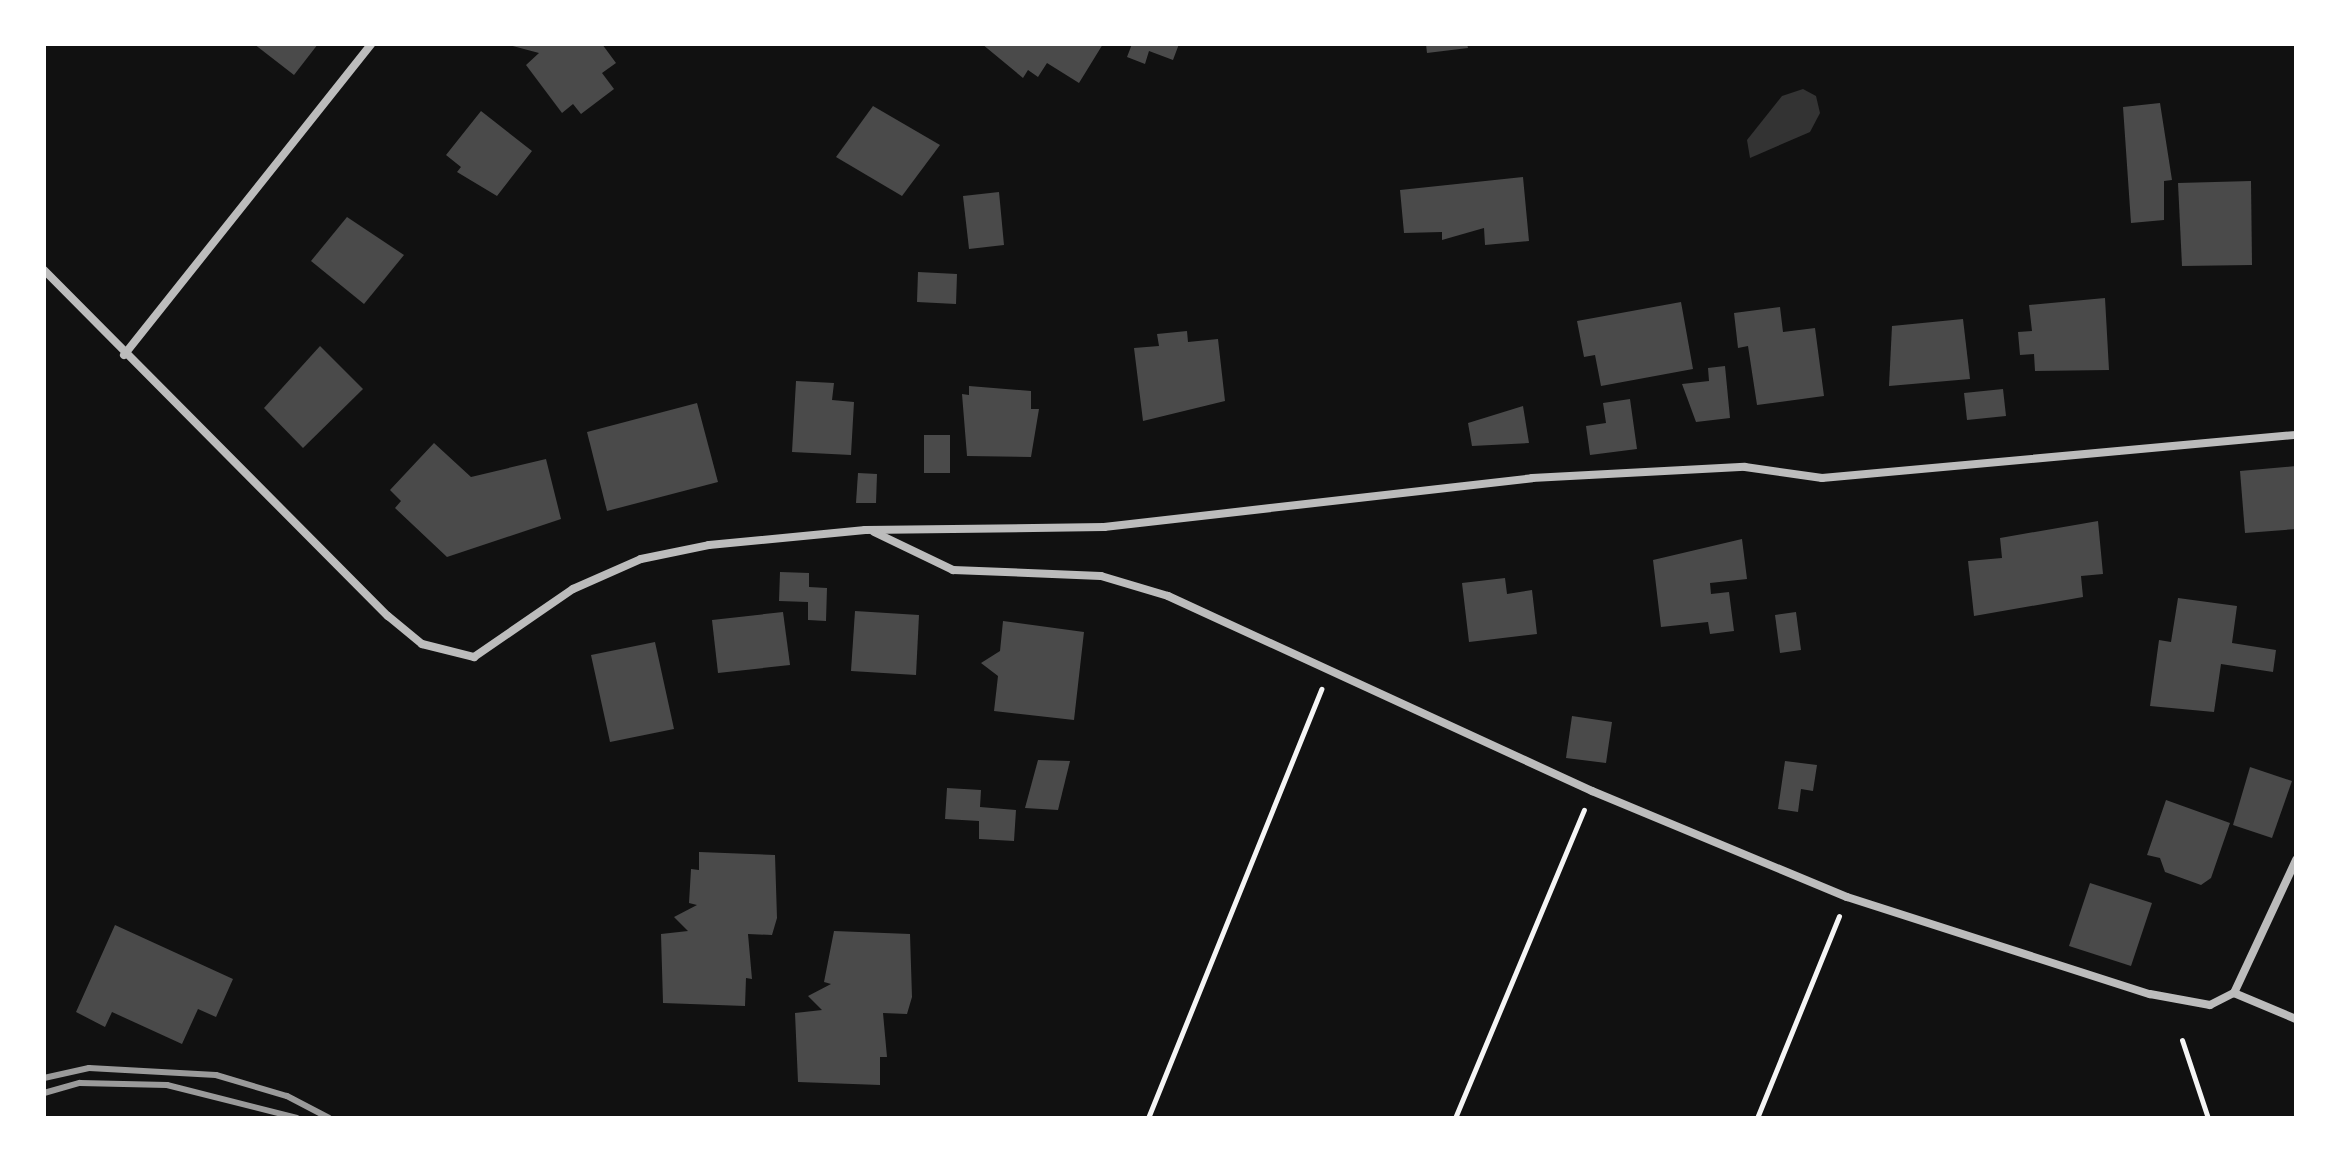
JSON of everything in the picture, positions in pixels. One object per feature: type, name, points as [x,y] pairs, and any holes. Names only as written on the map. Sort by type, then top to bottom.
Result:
[{"type":"street","points":[[124,355],[371,44]]},
{"type":"street","points":[[44,270],[124,355],[388,616],[422,644],[474,657],[517,621],[641,559],[865,530],[1104,527],[1532,478],[1745,467],[1822,478],[2296,435]]},
{"type":"street","points":[[865,530],[953,570],[1101,576],[1168,596],[1592,791],[1847,897],[2150,994],[2210,1005],[2234,993],[2296,860]]},
{"type":"street","points":[[2234,993],[2296,1019]]},
{"type":"path","points":[[1148,1118],[1329,670]]},
{"type":"path","points":[[1455,1118],[1592,791]]},
{"type":"path","points":[[1757,1118],[1847,897]]},
{"type":"path","points":[[2182,1040],[2208,1118]]},
{"type":"shaded area","points":[[1803,89],[1816,96],[1820,113],[1810,132],[1750,158],[1747,140],[1782,96]]},
{"type":"building","points":[[254,44],[318,44],[294,75]]},
{"type":"building","points":[[505,44],[602,44],[616,63],[602,73],[614,89],[581,114],[573,104],[562,113],[526,65],[539,53]]},
{"type":"building","points":[[982,44],[1103,44],[1079,83],[1047,63],[1038,77],[1028,70],[1023,78]]},
{"type":"building","points":[[1132,44],[1179,44],[1173,60],[1149,51],[1145,64],[1127,57]]},
{"type":"building","points":[[1426,44],[1467,44],[1468,48],[1427,53]]},
{"type":"building","points":[[2160,103],[2172,180],[2164,181],[2164,220],[2131,223],[2123,107]]},
{"type":"building","points":[[873,106],[940,145],[902,196],[836,157]]},
{"type":"building","points":[[481,111],[532,151],[497,196],[457,172],[461,167],[446,155]]},
{"type":"building","points":[[1523,177],[1529,241],[1485,245],[1484,228],[1442,240],[1442,232],[1404,233],[1400,190]]},
{"type":"building","points":[[2251,181],[2252,265],[2182,266],[2178,183]]},
{"type":"building","points":[[999,192],[1004,245],[969,249],[963,196]]},
{"type":"building","points":[[347,217],[404,255],[364,304],[311,261]]},
{"type":"building","points":[[918,272],[957,274],[956,304],[917,302]]},
{"type":"building","points":[[2105,298],[2109,370],[2035,371],[2034,354],[2020,355],[2018,332],[2032,331],[2029,305]]},
{"type":"building","points":[[1681,302],[1693,369],[1601,386],[1595,355],[1584,357],[1577,321]]},
{"type":"building","points":[[1780,307],[1783,332],[1815,328],[1824,396],[1757,405],[1748,346],[1738,348],[1734,313]]},
{"type":"building","points":[[1963,319],[1970,379],[1889,386],[1892,326]]},
{"type":"building","points":[[1187,331],[1188,342],[1218,339],[1225,401],[1143,421],[1134,348],[1159,346],[1157,334]]},
{"type":"building","points":[[320,346],[363,389],[303,448],[264,408]]},
{"type":"building","points":[[1725,366],[1730,418],[1696,422],[1682,384],[1709,381],[1708,368]]},
{"type":"building","points":[[796,381],[834,383],[832,400],[854,402],[851,455],[792,452]]},
{"type":"building","points":[[969,386],[1031,391],[1031,409],[1039,409],[1031,457],[967,456],[962,394],[969,395]]},
{"type":"building","points":[[2003,389],[2006,416],[1967,420],[1964,393]]},
{"type":"building","points":[[1630,399],[1637,449],[1590,455],[1586,426],[1606,423],[1603,403]]},
{"type":"building","points":[[697,403],[718,482],[607,511],[587,432]]},
{"type":"building","points":[[1523,406],[1529,443],[1472,446],[1468,423]]},
{"type":"building","points":[[924,435],[950,435],[950,473],[924,473]]},
{"type":"building","points":[[434,443],[471,477],[546,459],[561,519],[447,557],[395,508],[401,501],[390,490]]},
{"type":"building","points":[[2296,466],[2296,529],[2245,533],[2240,471]]},
{"type":"building","points":[[858,473],[877,474],[876,503],[856,503]]},
{"type":"building","points":[[2098,521],[2103,574],[2081,576],[2083,597],[1974,616],[1968,561],[2002,558],[2000,538]]},
{"type":"building","points":[[1742,539],[1747,579],[1710,583],[1711,594],[1729,592],[1734,631],[1710,634],[1708,622],[1661,627],[1653,560]]},
{"type":"building","points":[[780,572],[809,573],[809,587],[827,588],[826,621],[808,620],[808,602],[779,601]]},
{"type":"building","points":[[1505,578],[1507,594],[1532,590],[1537,634],[1469,642],[1462,583]]},
{"type":"building","points":[[2178,598],[2237,606],[2232,643],[2276,650],[2273,672],[2221,664],[2214,712],[2150,706],[2159,640],[2171,642]]},
{"type":"building","points":[[855,611],[919,615],[916,675],[851,671]]},
{"type":"building","points":[[783,612],[790,665],[718,673],[712,620]]},
{"type":"building","points":[[1796,612],[1801,650],[1780,653],[1775,615]]},
{"type":"building","points":[[1003,621],[1084,632],[1074,720],[994,711],[998,676],[981,663],[1000,651]]},
{"type":"building","points":[[655,642],[674,729],[610,742],[591,655]]},
{"type":"building","points":[[1572,716],[1612,722],[1606,763],[1566,758]]},
{"type":"building","points":[[1038,760],[1070,761],[1058,810],[1025,808]]},
{"type":"building","points":[[1785,761],[1817,765],[1813,791],[1801,789],[1798,812],[1778,809]]},
{"type":"building","points":[[2250,767],[2292,781],[2272,838],[2233,825]]},
{"type":"building","points":[[947,788],[981,790],[980,807],[1016,810],[1014,841],[979,839],[979,821],[945,819]]},
{"type":"building","points":[[2166,800],[2230,823],[2211,878],[2201,885],[2165,872],[2160,858],[2147,855]]},
{"type":"building","points":[[699,852],[775,855],[777,918],[772,935],[748,934],[752,979],[746,978],[745,1006],[663,1003],[661,934],[688,931],[674,917],[697,905],[689,903],[691,869],[699,870]]},
{"type":"building","points":[[2090,883],[2152,903],[2131,966],[2069,946]]},
{"type":"building","points":[[115,925],[233,979],[216,1017],[198,1009],[182,1044],[112,1012],[105,1027],[76,1012]]},
{"type":"building","points":[[834,931],[910,934],[912,997],[907,1014],[883,1013],[887,1057],[880,1057],[880,1085],[798,1082],[795,1013],[822,1010],[808,996],[831,984],[824,982]]},
{"type":"railway","points":[[44,1078],[89,1068],[216,1075],[287,1096],[329,1118]]},
{"type":"railway","points":[[44,1093],[80,1083],[167,1085],[297,1118]]}]
